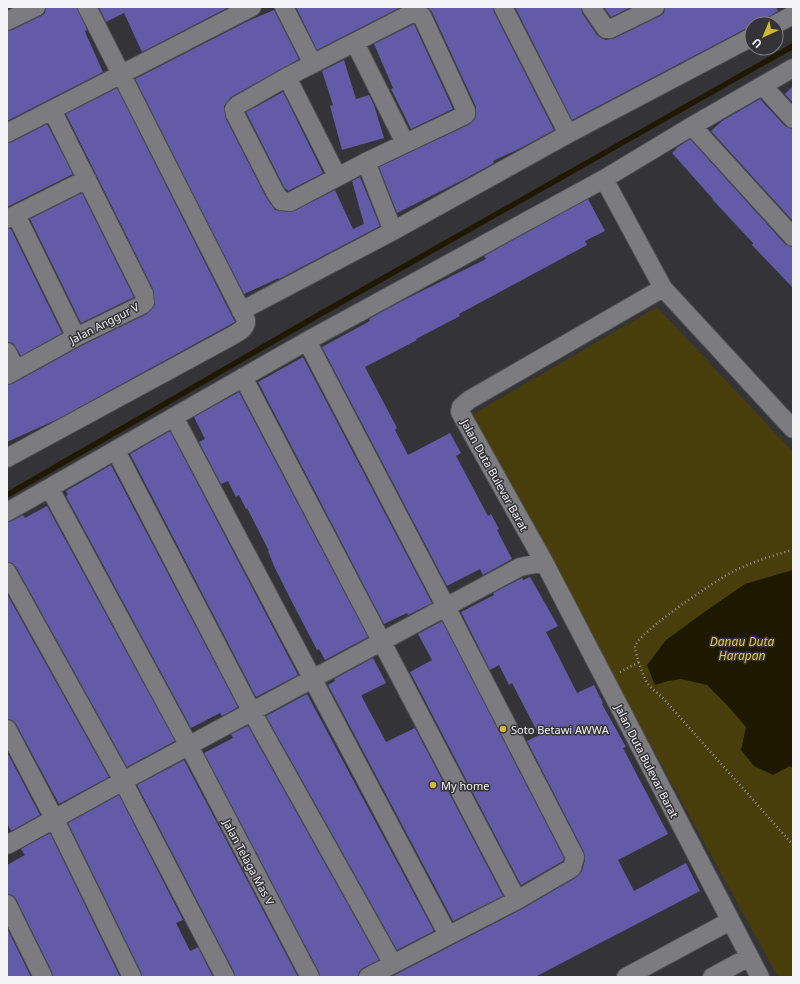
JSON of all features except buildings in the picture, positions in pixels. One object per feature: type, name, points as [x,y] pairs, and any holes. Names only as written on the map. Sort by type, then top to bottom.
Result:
[{"type":"street","points":[[7,21],[36,7]]},
{"type":"street","points":[[7,458],[240,332],[246,324],[246,320],[87,7]]},
{"type":"street","points":[[7,133],[252,7]]},
{"type":"street","points":[[284,7],[313,64]]},
{"type":"street","points":[[503,7],[568,134]]},
{"type":"street","points":[[591,7],[606,29],[610,29],[655,7]]},
{"type":"street","points":[[414,12],[422,16],[466,111],[466,114],[338,176],[290,202],[281,201],[235,114],[234,109],[238,105],[287,77],[355,43],[414,12]]},
{"type":"street","points":[[784,20],[793,15]]},
{"type":"street","points":[[241,311],[394,231],[568,134],[744,41]]},
{"type":"street","points":[[355,43],[405,143]]},
{"type":"street","points":[[7,512],[50,489],[307,341],[604,179],[793,68]]},
{"type":"street","points":[[287,77],[338,176]]},
{"type":"street","points":[[763,86],[793,119]]},
{"type":"street","points":[[52,110],[87,179],[11,217],[76,337]]},
{"type":"street","points":[[692,126],[793,237]]},
{"type":"street","points":[[366,162],[394,231]]},
{"type":"street","name":"Jalan Anggur V","points":[[12,372],[76,337],[142,305],[145,302],[144,294],[87,179]]},
{"type":"street","points":[[604,179],[663,288],[793,429]]},
{"type":"street","name":"Jalan Duta Bulevar Barat","points":[[663,288],[469,400],[461,407],[460,412],[544,562],[760,977]]},
{"type":"street","points":[[307,341],[575,857],[572,868],[517,900],[368,977]]},
{"type":"street","points":[[7,352],[12,372]]},
{"type":"street","points":[[244,377],[517,900]]},
{"type":"street","points":[[174,417],[448,935]]},
{"type":"street","points":[[116,451],[252,712],[392,964]]},
{"type":"street","name":"Jalan Telaga Mas V","points":[[50,489],[189,746],[310,977]]},
{"type":"street","points":[[7,846],[123,781],[520,567],[544,562]]},
{"type":"street","points":[[7,572],[123,781],[225,977]]},
{"type":"street","points":[[7,728],[55,820],[132,977]]},
{"type":"street","points":[[7,904],[43,977]]},
{"type":"street","points":[[626,977],[730,921]]},
{"type":"street","points":[[712,977],[749,957]]},
{"type":"path","points":[[793,550],[767,557],[725,576],[657,623],[640,639],[635,647],[648,684],[662,697],[793,845]]},
{"type":"shaded area","points":[[657,307],[793,452],[793,977],[778,977],[470,416]]},
{"type":"water","name":"Danau Duta Harapan","points":[[793,570],[793,768],[790,766],[773,775],[754,766],[741,750],[746,727],[707,685],[681,679],[655,685],[647,665],[666,640],[745,584]]},
{"type":"waterway","points":[[7,495],[322,313],[793,46]]},
{"type":"place","name":"Soto Betawi AWWA","points":[[503,729]]},
{"type":"place","name":"My home","points":[[433,785]]}]
